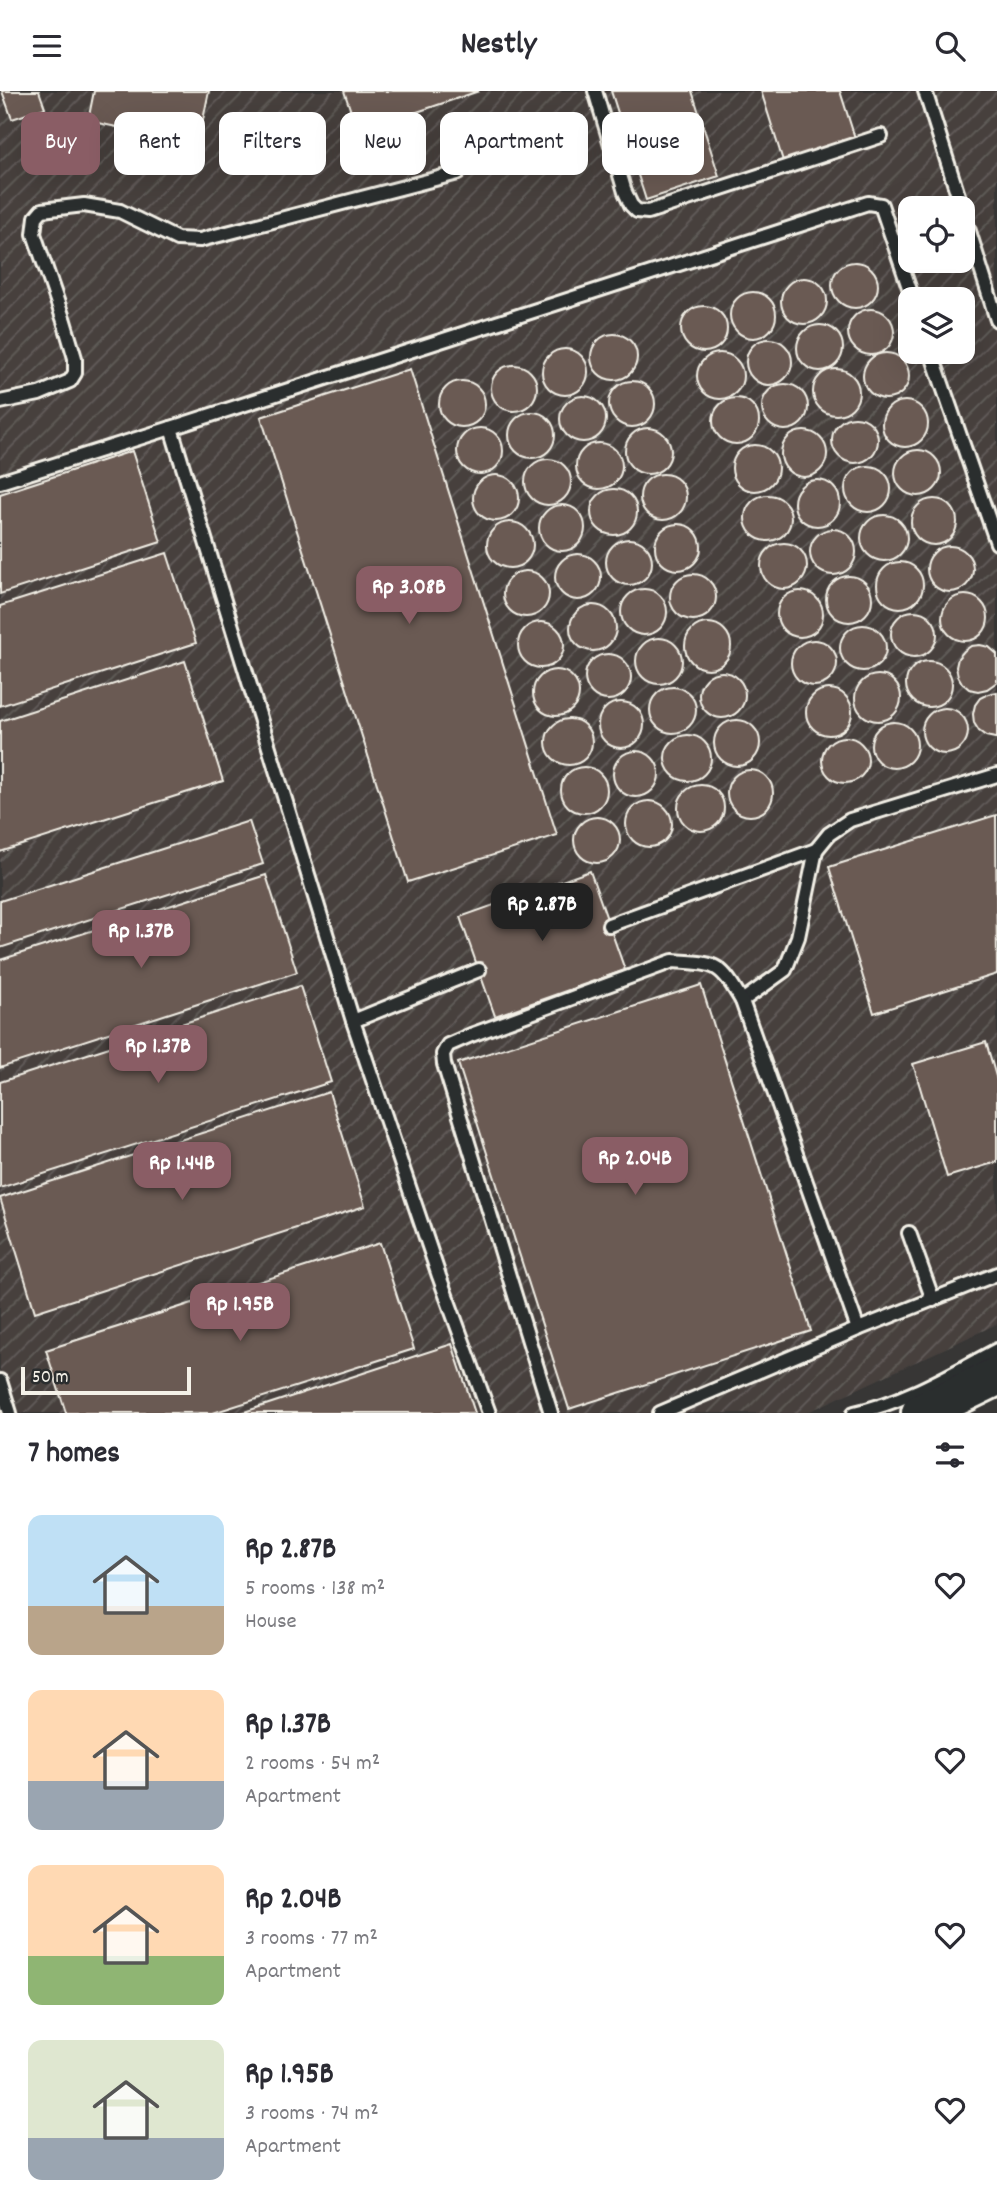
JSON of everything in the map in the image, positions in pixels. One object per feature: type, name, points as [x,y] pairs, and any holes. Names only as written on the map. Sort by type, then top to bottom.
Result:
[{"type":"highway","points":[[920,1413],[997,1376]]},
{"type":"highway","points":[[969,1413],[997,1400]]},
{"type":"lane","points":[[595,91],[625,192],[637,211],[648,212],[881,136]]},
{"type":"lane","points":[[925,91],[958,196]]},
{"type":"lane","points":[[0,402],[40,394],[70,381],[75,373],[75,358],[68,333],[34,234],[36,217],[42,211],[84,205],[120,211],[177,239],[200,240],[450,175]]},
{"type":"lane","points":[[0,482],[868,203],[881,205],[909,287]]},
{"type":"lane","points":[[975,243],[992,287],[997,320]]},
{"type":"lane","points":[[935,364],[997,543]]},
{"type":"lane","points":[[172,428],[353,1021],[439,1276],[489,1413]]},
{"type":"lane","points":[[743,1001],[785,970],[789,963],[798,937],[816,850],[829,834],[850,820],[997,775]]},
{"type":"lane","points":[[609,925],[816,850]]},
{"type":"lane","points":[[551,1413],[443,1054],[448,1045],[471,1035],[673,961],[708,963],[726,974],[743,1001],[858,1329]]},
{"type":"lane","points":[[353,1021],[479,970]]},
{"type":"lane","points":[[909,1233],[933,1300]]},
{"type":"lane","points":[[660,1413],[858,1329],[997,1274]]},
{"type":"lane","points":[[854,1413],[874,1409],[913,1394],[997,1350]]},
{"type":"lane","points":[[0,1381],[10,1413]]},
{"type":"shaded area","points":[[0,91],[997,91],[997,1324],[806,1413],[0,1413]]},
{"type":"building","points":[[2,91],[39,91],[45,108],[21,112],[21,116],[12,119]]},
{"type":"building","points":[[94,91],[209,91],[205,112],[114,112],[114,126],[100,124],[100,112],[90,112]]},
{"type":"building","points":[[344,91],[479,91],[417,112],[351,112]]},
{"type":"building","points":[[611,91],[692,91],[699,112],[618,112]]},
{"type":"building","points":[[761,91],[840,91],[855,138],[783,161]]},
{"type":"building","points":[[704,129],[719,176],[646,200],[638,175],[704,175]]},
{"type":"building","points":[[855,262],[871,269],[878,285],[871,301],[855,308],[839,301],[832,285],[839,269]]},
{"type":"building","points":[[804,278],[820,285],[827,301],[820,317],[804,324],[788,317],[781,301],[788,285]]},
{"type":"building","points":[[753,292],[769,299],[776,315],[769,331],[753,338],[737,331],[730,315],[737,299]]},
{"type":"building","points":[[704,306],[720,313],[727,329],[720,345],[704,352],[688,345],[681,329],[688,313]]},
{"type":"building","points":[[871,309],[887,316],[894,332],[887,348],[871,355],[855,348],[848,332],[855,316]]},
{"type":"building","points":[[820,325],[836,332],[843,348],[836,364],[820,371],[804,364],[797,348],[804,332]]},
{"type":"building","points":[[614,334],[630,341],[637,357],[630,373],[614,380],[598,373],[591,357],[598,341]]},
{"type":"building","points":[[769,339],[785,346],[792,362],[785,378],[769,385],[753,378],[746,362],[753,346]]},
{"type":"building","points":[[565,349],[581,356],[588,372],[581,388],[565,395],[549,388],[542,372],[549,356]]},
{"type":"building","points":[[720,353],[736,360],[743,376],[736,392],[720,399],[704,392],[697,376],[704,360]]},
{"type":"building","points":[[877,355],[895,355],[898,357],[898,364],[905,364],[907,385],[895,397],[877,397],[865,385],[865,367]]},
{"type":"building","points":[[514,365],[530,372],[537,388],[530,404],[514,411],[498,404],[491,388],[498,372]]},
{"type":"building","points":[[410,369],[557,835],[408,882],[261,417]]},
{"type":"building","points":[[836,369],[852,376],[859,392],[852,408],[836,415],[820,408],[813,392],[820,376]]},
{"type":"building","points":[[462,381],[478,388],[485,404],[478,420],[462,427],[446,420],[439,404],[446,388]]},
{"type":"building","points":[[632,381],[648,388],[655,404],[648,420],[632,427],[616,420],[609,404],[616,388]]},
{"type":"building","points":[[785,384],[801,391],[808,407],[801,423],[785,430],[769,423],[762,407],[769,391]]},
{"type":"building","points":[[583,396],[599,403],[606,419],[599,435],[583,442],[567,435],[560,419],[567,403]]},
{"type":"building","points":[[736,398],[752,405],[759,421],[752,437],[736,444],[720,437],[713,421],[720,405]]},
{"type":"building","points":[[905,401],[921,408],[928,424],[921,440],[905,447],[889,440],[882,424],[889,408]]},
{"type":"building","points":[[532,412],[548,419],[555,435],[548,451],[532,458],[516,451],[509,435],[516,419]]},
{"type":"building","points":[[855,417],[871,424],[878,440],[871,456],[855,463],[839,456],[832,440],[839,424]]},
{"type":"building","points":[[480,428],[496,435],[503,451],[496,467],[480,474],[464,467],[457,451],[464,435]]},
{"type":"building","points":[[648,428],[664,435],[671,451],[664,467],[648,474],[632,467],[625,451],[632,435]]},
{"type":"building","points":[[804,431],[820,438],[827,454],[820,470],[804,477],[788,470],[781,454],[788,438]]},
{"type":"building","points":[[599,443],[615,450],[622,466],[615,482],[599,489],[583,482],[576,466],[583,450]]},
{"type":"building","points":[[755,445],[771,452],[778,468],[771,484],[755,491],[739,484],[732,468],[739,452]]},
{"type":"building","points":[[918,450],[934,457],[941,473],[934,489],[918,496],[902,489],[895,473],[902,457]]},
{"type":"building","points":[[132,451],[161,542],[0,594],[0,494]]},
{"type":"building","points":[[548,459],[564,466],[571,482],[564,498],[548,505],[532,498],[525,482],[532,466]]},
{"type":"building","points":[[868,466],[884,473],[891,489],[884,505],[868,512],[852,505],[845,489],[852,473]]},
{"type":"building","points":[[663,474],[679,481],[686,497],[679,513],[663,520],[647,513],[640,497],[647,481]]},
{"type":"building","points":[[496,475],[512,482],[519,498],[512,514],[496,521],[480,514],[473,498],[480,482]]},
{"type":"building","points":[[817,480],[833,487],[840,503],[833,519],[817,526],[801,519],[794,503],[801,487]]},
{"type":"building","points":[[614,489],[630,496],[637,512],[630,528],[614,535],[598,528],[591,512],[598,496]]},
{"type":"building","points":[[768,495],[784,502],[791,518],[784,534],[768,541],[752,534],[745,518],[752,502]]},
{"type":"building","points":[[934,499],[950,506],[957,522],[950,538],[934,545],[918,538],[911,522],[918,506]]},
{"type":"building","points":[[562,505],[578,512],[585,528],[578,544],[562,551],[546,544],[539,528],[546,512]]},
{"type":"building","points":[[884,515],[900,522],[907,538],[900,554],[884,561],[868,554],[861,538],[868,522]]},
{"type":"building","points":[[510,522],[526,529],[533,545],[526,561],[510,568],[494,561],[487,545],[494,529]]},
{"type":"building","points":[[678,524],[694,531],[701,547],[694,563],[678,570],[662,563],[655,547],[662,531]]},
{"type":"building","points":[[833,529],[849,536],[856,552],[849,568],[833,575],[817,568],[810,552],[817,536]]},
{"type":"building","points":[[629,539],[645,546],[652,562],[645,578],[629,585],[613,578],[606,562],[613,546]]},
{"type":"building","points":[[784,543],[800,550],[807,566],[800,582],[784,589],[768,582],[761,566],[768,550]]},
{"type":"building","points":[[950,546],[966,553],[973,569],[966,585],[950,592],[934,585],[927,569],[934,553]]},
{"type":"building","points":[[167,553],[196,643],[0,706],[0,606]]},
{"type":"building","points":[[578,554],[594,561],[601,577],[594,593],[578,600],[562,593],[555,577],[562,561]]},
{"type":"building","points":[[900,562],[916,569],[923,585],[916,601],[900,608],[884,601],[877,585],[884,569]]},
{"type":"building","points":[[526,571],[542,578],[549,594],[542,610],[526,617],[510,610],[503,594],[510,578]]},
{"type":"building","points":[[693,574],[709,581],[716,597],[709,613],[693,620],[677,613],[670,597],[677,581]]},
{"type":"building","points":[[849,576],[865,583],[872,599],[865,615],[849,622],[833,615],[826,599],[833,583]]},
{"type":"building","points":[[644,589],[660,596],[667,612],[660,628],[644,635],[628,628],[621,612],[628,596]]},
{"type":"building","points":[[800,591],[816,598],[823,614],[816,630],[800,637],[784,630],[777,614],[784,598]]},
{"type":"building","points":[[965,595],[981,602],[988,618],[981,634],[965,641],[949,634],[942,618],[949,602]]},
{"type":"building","points":[[593,605],[609,612],[616,628],[609,644],[593,651],[577,644],[570,628],[577,612]]},
{"type":"building","points":[[914,611],[930,618],[937,634],[930,650],[914,657],[898,650],[891,634],[898,618]]},
{"type":"building","points":[[541,622],[557,629],[564,645],[557,661],[541,668],[525,661],[518,645],[525,629]]},
{"type":"building","points":[[708,623],[724,630],[731,646],[724,662],[708,669],[692,662],[685,646],[692,630]]},
{"type":"building","points":[[863,625],[879,632],[886,648],[879,664],[863,671],[847,664],[840,648],[847,632]]},
{"type":"building","points":[[659,638],[675,645],[682,661],[675,677],[659,684],[643,677],[636,661],[643,645]]},
{"type":"building","points":[[814,640],[830,647],[837,663],[830,679],[814,686],[798,679],[791,663],[798,647]]},
{"type":"building","points":[[971,646],[989,647],[997,654],[997,682],[978,691],[969,689],[962,683],[956,667],[958,658],[964,651]]},
{"type":"building","points":[[608,654],[624,661],[631,677],[624,693],[608,700],[592,693],[585,677],[592,661]]},
{"type":"building","points":[[185,661],[223,781],[0,852],[0,721]]},
{"type":"building","points":[[929,661],[945,668],[952,684],[945,700],[929,707],[913,700],[906,684],[913,668]]},
{"type":"building","points":[[556,670],[572,677],[579,693],[572,709],[556,716],[540,709],[533,693],[540,677]]},
{"type":"building","points":[[722,672],[738,679],[745,695],[738,711],[722,718],[706,711],[699,695],[706,679]]},
{"type":"building","points":[[878,675],[894,682],[901,698],[894,714],[878,721],[862,714],[855,698],[862,682]]},
{"type":"building","points":[[673,687],[689,694],[696,710],[689,726],[673,733],[657,726],[650,710],[657,694]]},
{"type":"building","points":[[829,689],[845,696],[852,712],[845,728],[829,735],[813,728],[806,712],[813,696]]},
{"type":"building","points":[[997,692],[995,738],[979,731],[973,714],[980,698]]},
{"type":"building","points":[[621,702],[637,709],[644,725],[637,741],[621,748],[605,741],[598,725],[605,709]]},
{"type":"building","points":[[945,708],[961,715],[968,731],[961,747],[945,754],[929,747],[922,731],[929,715]]},
{"type":"building","points":[[569,719],[585,726],[592,742],[585,758],[569,765],[553,758],[546,742],[553,726]]},
{"type":"building","points":[[737,720],[753,727],[760,743],[753,759],[737,766],[721,759],[714,743],[721,727]]},
{"type":"building","points":[[894,722],[910,729],[917,745],[910,761],[894,768],[878,761],[871,745],[878,729]]},
{"type":"building","points":[[688,735],[704,742],[711,758],[704,774],[688,781],[672,774],[665,758],[672,742]]},
{"type":"building","points":[[845,737],[861,744],[868,760],[861,776],[845,783],[829,776],[822,760],[829,744]]},
{"type":"building","points":[[636,751],[652,758],[659,774],[652,790],[636,797],[620,790],[613,774],[620,758]]},
{"type":"building","points":[[584,767],[600,774],[607,790],[600,806],[584,813],[568,806],[561,790],[568,774]]},
{"type":"building","points":[[750,770],[766,777],[773,793],[766,809],[750,816],[734,809],[727,793],[734,777]]},
{"type":"building","points":[[701,785],[717,792],[724,808],[717,824],[701,831],[685,824],[678,808],[685,792]]},
{"type":"building","points":[[649,801],[665,808],[672,824],[665,840],[649,847],[633,840],[626,824],[633,808]]},
{"type":"building","points":[[996,815],[997,974],[874,1013],[829,867]]},
{"type":"building","points":[[597,817],[613,824],[620,840],[613,856],[597,863],[581,856],[574,840],[581,824]]},
{"type":"building","points":[[249,821],[263,864],[0,948],[0,901]]},
{"type":"building","points":[[590,871],[625,970],[495,1016],[460,917]]},
{"type":"building","points":[[266,875],[297,972],[0,1068],[0,960]]},
{"type":"building","points":[[701,985],[811,1331],[569,1409],[458,1063]]},
{"type":"building","points":[[300,986],[331,1082],[0,1188],[0,1082]]},
{"type":"building","points":[[986,1042],[997,1080],[997,1162],[947,1177],[913,1064]]},
{"type":"building","points":[[329,1092],[365,1206],[35,1312],[0,1198]]},
{"type":"building","points":[[380,1243],[414,1349],[213,1413],[66,1413],[46,1350]]},
{"type":"building","points":[[452,1344],[475,1413],[241,1413]]}]
